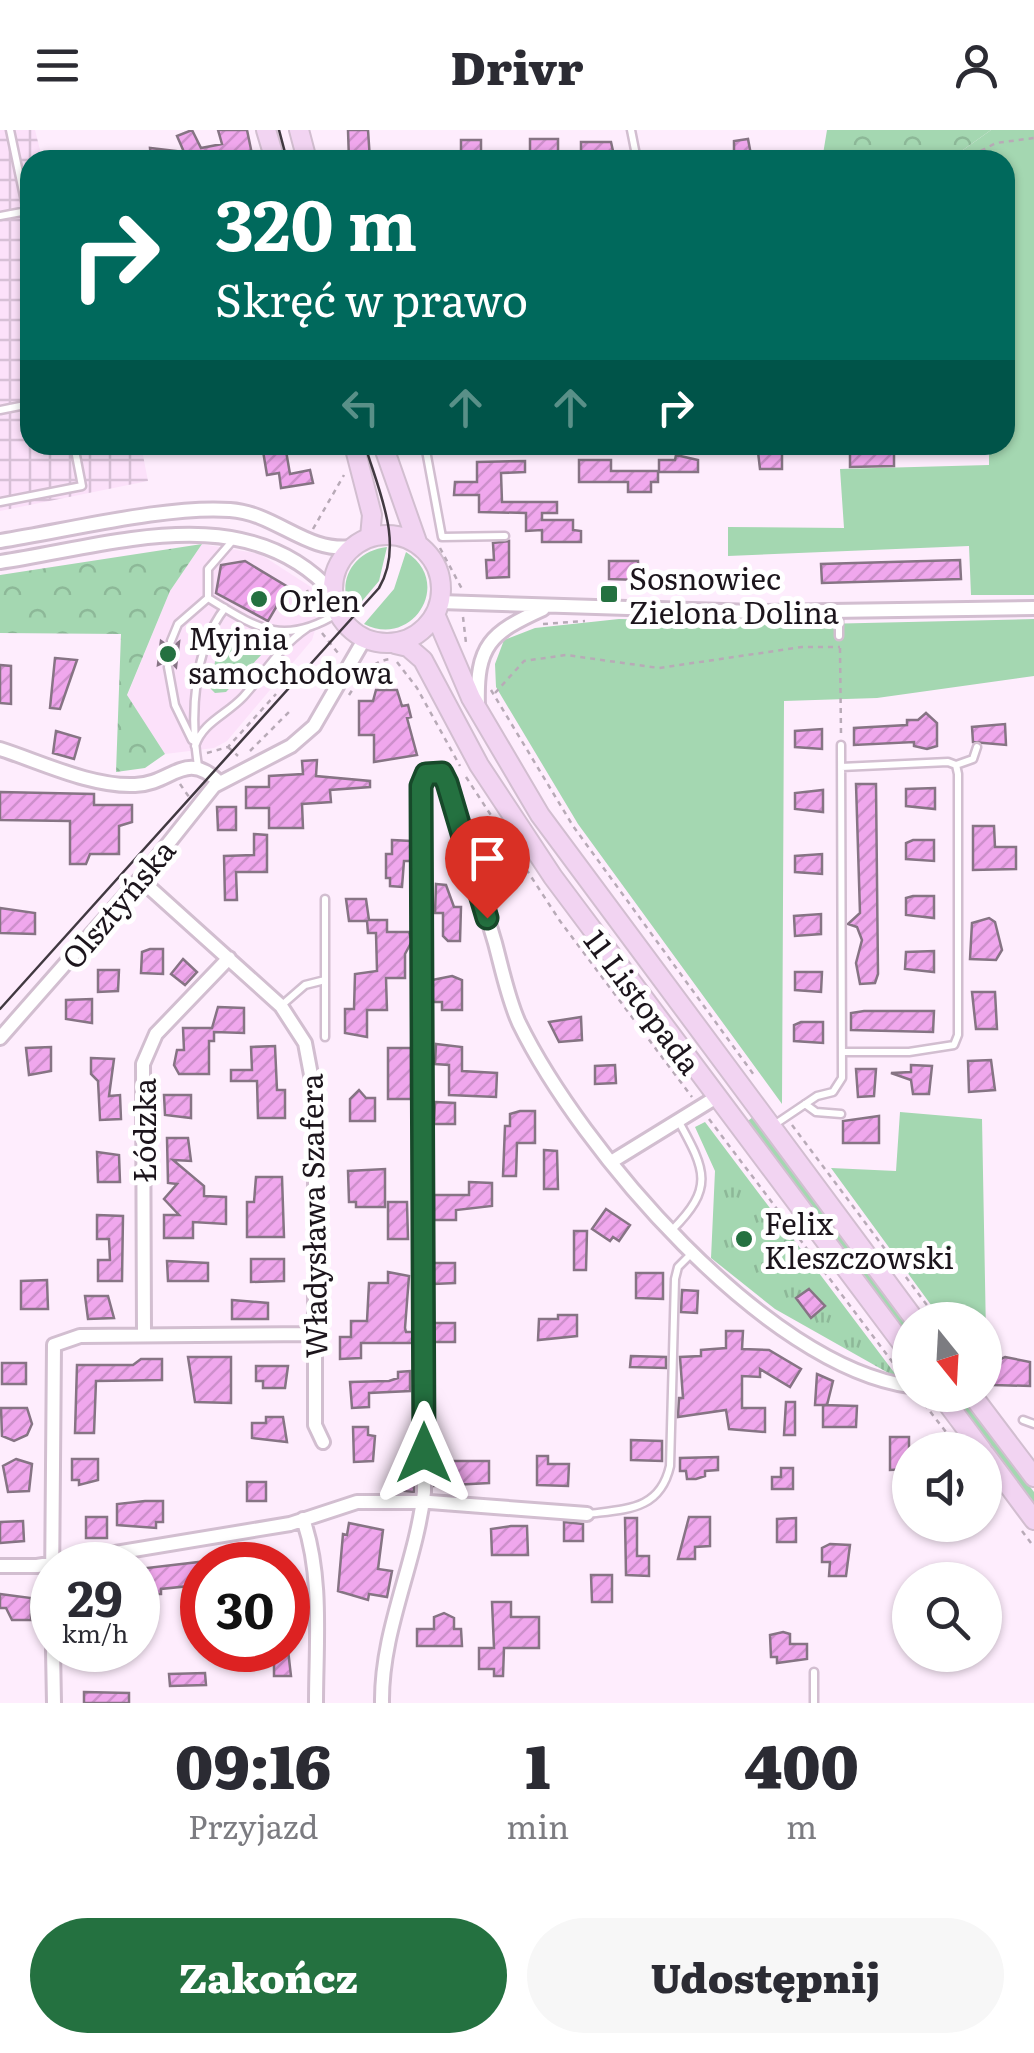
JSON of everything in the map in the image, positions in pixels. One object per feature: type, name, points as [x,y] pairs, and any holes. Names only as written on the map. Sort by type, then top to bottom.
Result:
[{"type":"main road","points":[[357,455],[372,514],[370,537]]},
{"type":"main road","points":[[387,455],[417,542],[438,572],[437,608],[419,633],[395,644],[365,638],[338,613],[333,593],[336,568],[352,547],[370,537],[390,535],[417,542]]},
{"type":"main road","name":"11 Listopada","points":[[437,608],[478,711],[540,815],[584,878],[778,1122],[903,1302]]},
{"type":"main road","name":"11 Listopada","points":[[395,644],[408,647],[423,660],[479,766],[524,836],[892,1330]]},
{"type":"main road","points":[[985,1412],[1034,1477]]},
{"type":"main road","points":[[1002,1476],[1034,1520]]},
{"type":"street","points":[[0,541],[212,509],[256,515],[324,549],[352,547]]},
{"type":"street","points":[[0,562],[187,533],[237,536],[294,562],[333,593]]},
{"type":"street","points":[[437,608],[462,597],[550,606],[839,611],[1034,608]]},
{"type":"street","points":[[478,711],[478,670],[488,642],[499,630],[550,606]]},
{"type":"street","name":"Olsztyńska","points":[[0,1038],[140,879],[218,782],[290,746],[314,726],[365,638]]},
{"type":"street","points":[[0,750],[126,785],[154,783],[198,766],[218,782]]},
{"type":"street","points":[[382,1703],[382,1665],[423,1502],[421,786],[426,774],[442,773],[447,783],[517,1019],[558,1094],[611,1162],[692,1253],[783,1328],[850,1365],[892,1380]]},
{"type":"street","name":"Władysława Szafera","points":[[140,879],[281,1006],[298,1027],[314,1072],[315,1425],[323,1442]]},
{"type":"street","name":"Łódzka","points":[[144,1334],[143,1064],[156,1034],[229,958]]},
{"type":"street","points":[[611,1162],[716,1098]]},
{"type":"street","points":[[52,1542],[54,1345],[80,1336],[313,1334]]},
{"type":"street","points":[[160,1543],[303,1519],[340,1504],[423,1502],[587,1514]]},
{"type":"street","points":[[303,1519],[309,1537],[316,1604],[316,1703]]},
{"type":"street","points":[[0,1566],[30,1564]]},
{"type":"street","points":[[54,1672],[54,1703]]},
{"type":"lane","points":[[10,130],[20,178]]},
{"type":"lane","points":[[0,502],[82,486],[76,455]]},
{"type":"lane","points":[[427,455],[442,537],[505,536]]},
{"type":"lane","points":[[172,642],[178,624],[208,598],[208,569],[237,536]]},
{"type":"lane","points":[[208,598],[274,632],[307,628],[338,613]]},
{"type":"lane","points":[[198,766],[198,682],[214,622],[225,608]]},
{"type":"lane","points":[[839,611],[840,636]]},
{"type":"lane","points":[[195,746],[200,733],[242,698],[284,644],[307,628]]},
{"type":"lane","points":[[168,666],[175,705],[195,746]]},
{"type":"lane","points":[[778,1122],[839,1086],[841,745]]},
{"type":"lane","points":[[841,768],[956,765],[973,759],[977,747]]},
{"type":"lane","points":[[842,1052],[941,1048],[954,1045],[958,1035],[956,765]]},
{"type":"lane","points":[[325,899],[325,1037]]},
{"type":"lane","points":[[281,1006],[305,985],[325,980]]},
{"type":"lane","points":[[804,1104],[816,1112],[841,1114]]},
{"type":"lane","points":[[672,1230],[692,1209],[703,1188],[700,1164],[679,1122]]},
{"type":"lane","points":[[587,1514],[625,1509],[665,1489],[670,1466],[675,1279],[678,1267],[692,1253]]},
{"type":"lane","points":[[1023,1420],[1034,1424]]},
{"type":"lane","points":[[814,1672],[814,1703]]},
{"type":"path","points":[[983,150],[996,143],[1034,138]]},
{"type":"path","points":[[306,540],[347,471]]},
{"type":"path","points":[[305,585],[323,642],[339,654],[336,657]]},
{"type":"path","points":[[462,597],[466,643],[478,670],[573,826],[761,1084]]},
{"type":"path","points":[[494,694],[524,661],[566,655],[659,668],[802,646],[840,647],[841,745]]},
{"type":"path","points":[[228,747],[241,759],[292,710]]},
{"type":"path","points":[[778,1122],[923,1302]]},
{"type":"path","points":[[930,1412],[946,1432]]},
{"type":"shaded area","points":[[0,130],[35,130],[40,150],[20,150],[20,455],[143,455],[148,481],[0,511]]},
{"type":"shaded area","points":[[202,544],[260,554],[311,587],[322,607],[312,640],[227,741],[214,748],[165,754],[127,696],[170,591]]},
{"type":"green space","points":[[827,130],[991,130],[963,150],[824,150]]},
{"type":"green space","points":[[991,130],[1034,130],[1034,595],[971,595],[969,546],[728,556],[728,527],[844,528],[840,469],[989,465],[989,455],[1015,455],[1015,150],[963,150]]},
{"type":"green space","points":[[202,544],[170,591],[127,695],[165,754],[145,768],[116,772],[121,634],[0,633],[0,575]]},
{"type":"green space","points":[[387,547],[379,581],[352,613],[345,591],[350,570],[364,555]]},
{"type":"green space","points":[[406,552],[420,565],[427,579],[427,595],[421,609],[398,628],[364,624],[394,589]]},
{"type":"green space","points":[[619,619],[821,624],[1034,619],[1034,676],[877,698],[784,701],[782,1104],[578,824],[496,687],[495,664],[504,640],[535,628]]},
{"type":"green space","points":[[232,628],[264,652],[226,692],[215,693],[209,687],[222,633]]},
{"type":"green space","points":[[900,1112],[982,1119],[985,1302],[929,1302],[831,1168],[896,1171]]},
{"type":"green space","points":[[753,1117],[892,1302],[892,1319],[745,1123]]},
{"type":"green space","points":[[705,1122],[892,1370],[892,1375],[775,1309],[711,1258],[715,1171],[695,1127]]},
{"type":"green space","points":[[962,1412],[974,1412],[989,1432],[977,1432]]},
{"type":"green space","points":[[1002,1449],[1034,1492],[1034,1508],[1002,1465]]},
{"type":"building","points":[[192,130],[201,148],[222,144],[218,130],[247,130],[251,150],[183,150],[177,136]]},
{"type":"building","points":[[348,130],[368,130],[369,150],[349,150]]},
{"type":"building","points":[[530,139],[558,139],[558,150],[530,150]]},
{"type":"building","points":[[748,139],[750,150],[734,150],[734,141]]},
{"type":"building","points":[[461,140],[481,140],[481,150],[461,150]]},
{"type":"building","points":[[581,142],[611,142],[613,150],[581,150]]},
{"type":"building","points":[[264,455],[287,455],[290,474],[310,470],[313,483],[281,488],[279,473],[267,475]]},
{"type":"building","points":[[676,455],[698,460],[698,472],[659,472],[659,460],[675,460]]},
{"type":"building","points":[[758,455],[782,455],[782,469],[760,469]]},
{"type":"building","points":[[850,455],[894,455],[894,466],[850,467]]},
{"type":"building","points":[[579,460],[611,460],[611,471],[658,471],[658,482],[651,482],[651,492],[628,492],[628,482],[579,482]]},
{"type":"building","points":[[525,461],[525,472],[501,473],[502,502],[557,502],[557,513],[542,513],[542,520],[573,520],[573,530],[581,531],[581,542],[542,542],[542,530],[526,531],[526,513],[479,512],[479,495],[454,495],[455,482],[477,482],[477,462]]},
{"type":"building","points":[[509,541],[509,577],[487,578],[486,560],[494,560],[493,543]]},
{"type":"building","points":[[960,560],[961,579],[822,583],[821,564]]},
{"type":"building","points":[[245,561],[288,587],[268,621],[216,593],[221,565]]},
{"type":"building","points":[[609,561],[638,561],[639,580],[609,579]]},
{"type":"building","name":"Myjnia samochodowa","points":[[161,641],[171,648],[179,642],[176,667],[169,660],[158,665]]},
{"type":"building","points":[[55,658],[77,660],[60,709],[50,708]]},
{"type":"building","points":[[0,665],[11,666],[11,704],[0,703]]},
{"type":"building","points":[[376,690],[397,690],[402,706],[408,705],[411,717],[407,718],[417,755],[374,762],[374,735],[359,735],[359,701],[373,701]]},
{"type":"building","points":[[926,713],[937,723],[937,746],[927,749],[914,746],[914,742],[854,745],[854,728],[907,725],[907,720],[918,720]]},
{"type":"building","points":[[1005,724],[1006,745],[973,742],[972,727]]},
{"type":"building","points":[[822,729],[822,749],[795,747],[795,731]]},
{"type":"building","points":[[56,731],[80,738],[74,759],[53,753]]},
{"type":"building","points":[[317,760],[316,776],[370,781],[370,787],[330,790],[331,802],[302,804],[303,828],[269,828],[269,808],[246,808],[246,787],[269,787],[269,776],[303,774],[302,761]]},
{"type":"building","points":[[856,784],[876,784],[878,974],[875,983],[860,984],[856,963],[862,940],[857,927],[848,924],[860,913]]},
{"type":"building","points":[[935,788],[935,809],[906,806],[906,789]]},
{"type":"building","points":[[823,790],[823,812],[795,809],[795,793]]},
{"type":"building","points":[[0,792],[94,794],[94,805],[132,805],[132,822],[119,826],[119,854],[90,854],[86,864],[70,864],[70,821],[0,820]]},
{"type":"building","points":[[217,807],[236,807],[236,830],[218,830]]},
{"type":"building","points":[[973,826],[994,826],[995,847],[1016,847],[1016,869],[973,870]]},
{"type":"building","points":[[254,834],[267,835],[267,872],[236,872],[237,900],[225,900],[224,856],[254,855]]},
{"type":"building","points":[[392,840],[411,841],[411,861],[404,861],[402,887],[390,886],[390,878],[386,878],[386,854],[392,854]]},
{"type":"building","points":[[934,840],[934,861],[906,859],[906,843]]},
{"type":"building","points":[[822,854],[822,874],[795,872],[795,856]]},
{"type":"building","points":[[436,884],[446,885],[454,907],[461,907],[460,941],[448,941],[443,936],[443,913],[435,913]]},
{"type":"building","points":[[934,896],[934,918],[906,915],[906,898]]},
{"type":"building","points":[[346,899],[366,899],[369,920],[387,920],[387,932],[409,932],[412,941],[405,954],[405,978],[386,978],[387,1010],[367,1010],[367,1037],[345,1033],[345,1009],[354,1009],[355,974],[377,971],[376,933],[368,933],[367,921],[349,921]]},
{"type":"building","points":[[0,908],[35,913],[35,934],[0,933]]},
{"type":"building","points":[[821,914],[821,934],[795,936],[794,916]]},
{"type":"building","points":[[989,918],[995,922],[1002,950],[996,960],[970,959],[972,923]]},
{"type":"building","points":[[163,949],[163,974],[141,973],[142,952]]},
{"type":"building","points":[[934,951],[934,972],[905,969],[906,952]]},
{"type":"building","points":[[183,959],[197,972],[185,985],[171,974]]},
{"type":"building","points":[[98,970],[119,970],[118,991],[98,992]]},
{"type":"building","points":[[795,972],[822,972],[821,992],[795,990]]},
{"type":"building","points":[[452,976],[462,980],[462,1010],[442,1010],[442,1002],[432,1002],[432,980]]},
{"type":"building","points":[[972,992],[995,992],[997,1029],[976,1029]]},
{"type":"building","points":[[92,999],[92,1023],[66,1019],[66,1000]]},
{"type":"building","points":[[218,1007],[244,1008],[244,1033],[214,1032],[214,1041],[209,1041],[209,1074],[179,1074],[174,1065],[177,1050],[184,1050],[183,1028],[212,1028]]},
{"type":"building","points":[[934,1011],[933,1032],[851,1030],[851,1013]]},
{"type":"building","points":[[581,1017],[582,1040],[559,1042],[549,1022]]},
{"type":"building","points":[[823,1022],[823,1043],[794,1041],[794,1025]]},
{"type":"building","points":[[436,1044],[462,1047],[462,1071],[497,1073],[496,1097],[449,1095],[449,1065],[435,1064]]},
{"type":"building","points":[[275,1046],[277,1090],[285,1090],[285,1118],[258,1118],[257,1081],[231,1081],[231,1070],[252,1070],[251,1047]]},
{"type":"building","points":[[51,1047],[51,1071],[29,1075],[26,1048]]},
{"type":"building","points":[[388,1048],[411,1048],[411,1099],[388,1099]]},
{"type":"building","points":[[91,1058],[114,1059],[109,1096],[120,1095],[121,1119],[100,1120],[98,1081],[91,1074]]},
{"type":"building","points":[[991,1060],[995,1090],[969,1092],[968,1061]]},
{"type":"building","points":[[615,1065],[616,1083],[595,1084],[595,1066]]},
{"type":"building","points":[[911,1065],[932,1066],[929,1094],[913,1094],[911,1080],[891,1073],[911,1072]]},
{"type":"building","points":[[856,1069],[876,1069],[874,1096],[858,1097]]},
{"type":"building","points":[[359,1090],[366,1098],[375,1098],[375,1121],[350,1121],[350,1099]]},
{"type":"building","points":[[164,1095],[191,1095],[191,1118],[165,1115]]},
{"type":"building","points":[[435,1102],[455,1103],[455,1124],[434,1124]]},
{"type":"building","points":[[535,1111],[535,1143],[517,1143],[516,1176],[503,1176],[505,1126],[510,1126],[510,1114]]},
{"type":"building","points":[[879,1116],[879,1143],[843,1143],[843,1121]]},
{"type":"building","points":[[167,1138],[188,1138],[191,1161],[173,1160],[204,1186],[204,1196],[226,1197],[226,1224],[193,1222],[193,1238],[164,1238],[164,1215],[179,1215],[164,1199],[177,1184],[168,1183]]},
{"type":"building","points":[[544,1150],[557,1151],[558,1189],[544,1189]]},
{"type":"building","points":[[97,1152],[119,1155],[120,1182],[98,1182]]},
{"type":"building","points":[[385,1169],[385,1207],[356,1207],[356,1202],[349,1202],[348,1171]]},
{"type":"building","points":[[256,1177],[282,1177],[284,1237],[247,1237],[247,1202],[254,1202]]},
{"type":"building","points":[[469,1182],[492,1183],[492,1206],[456,1210],[456,1220],[434,1220],[434,1195],[469,1195]]},
{"type":"building","points":[[388,1202],[407,1202],[408,1239],[388,1239]]},
{"type":"building","points":[[606,1209],[630,1225],[619,1241],[613,1237],[610,1241],[592,1229]]},
{"type":"building","points":[[97,1215],[123,1216],[122,1281],[98,1281],[98,1260],[110,1260],[109,1239],[97,1239]]},
{"type":"building","points":[[574,1231],[587,1231],[586,1270],[574,1270]]},
{"type":"building","points":[[251,1259],[284,1259],[284,1281],[251,1282]]},
{"type":"building","points":[[167,1261],[208,1263],[208,1281],[168,1281]]},
{"type":"building","points":[[433,1263],[455,1263],[455,1283],[434,1284]]},
{"type":"building","points":[[388,1272],[409,1276],[405,1328],[406,1332],[413,1332],[413,1343],[361,1343],[361,1358],[340,1359],[340,1337],[351,1337],[351,1321],[367,1321],[369,1283],[388,1283]]},
{"type":"building","points":[[636,1273],[663,1273],[663,1299],[636,1298]]},
{"type":"building","points":[[47,1280],[48,1309],[21,1309],[21,1281]]},
{"type":"building","points":[[809,1289],[825,1306],[811,1318],[796,1298]]},
{"type":"building","points":[[682,1290],[698,1291],[697,1313],[681,1312]]},
{"type":"building","points":[[85,1296],[108,1296],[114,1318],[88,1319]]},
{"type":"building","points":[[232,1300],[268,1303],[268,1319],[232,1319]]},
{"type":"building","points":[[558,1315],[577,1315],[577,1336],[538,1340],[539,1319],[558,1319]]},
{"type":"building","points":[[433,1323],[455,1323],[455,1342],[433,1342]]},
{"type":"building","points":[[726,1331],[743,1331],[742,1349],[769,1350],[801,1369],[790,1387],[760,1369],[760,1377],[742,1376],[742,1408],[765,1408],[765,1432],[729,1429],[726,1410],[678,1417],[679,1398],[683,1398],[680,1357],[701,1356],[701,1350],[726,1348]]},
{"type":"building","points":[[631,1356],[666,1357],[666,1368],[630,1367]]},
{"type":"building","points":[[188,1357],[231,1357],[231,1403],[195,1402]]},
{"type":"building","points":[[1002,1358],[1030,1362],[1030,1386],[1002,1385]]},
{"type":"building","points":[[141,1359],[162,1359],[162,1380],[96,1381],[94,1433],[75,1433],[77,1365],[133,1365]]},
{"type":"building","points":[[2,1363],[26,1363],[26,1384],[2,1384]]},
{"type":"building","points":[[256,1366],[288,1366],[285,1388],[263,1388],[263,1381],[256,1381]]},
{"type":"building","points":[[410,1371],[410,1391],[369,1393],[369,1407],[352,1408],[350,1382],[389,1381],[398,1378],[398,1372]]},
{"type":"building","points":[[817,1374],[833,1381],[827,1405],[815,1405]]},
{"type":"building","points":[[786,1402],[795,1402],[795,1435],[784,1435]]},
{"type":"building","points":[[823,1405],[857,1406],[856,1427],[823,1427]]},
{"type":"building","points":[[1,1408],[27,1408],[32,1424],[27,1435],[14,1441],[2,1436]]},
{"type":"building","points":[[266,1417],[283,1417],[287,1442],[252,1438],[252,1423],[266,1423]]},
{"type":"building","points":[[353,1427],[368,1427],[368,1435],[375,1436],[373,1461],[354,1462]]},
{"type":"building","points":[[890,1437],[892,1437],[892,1470]]},
{"type":"building","points":[[631,1440],[662,1441],[662,1461],[631,1460]]},
{"type":"building","points":[[537,1456],[548,1456],[548,1464],[569,1464],[568,1486],[537,1485]]},
{"type":"building","points":[[718,1457],[718,1470],[705,1471],[705,1476],[687,1479],[686,1471],[680,1471],[680,1458]]},
{"type":"building","points":[[16,1459],[32,1464],[29,1491],[8,1492],[3,1466]]},
{"type":"building","points":[[72,1459],[98,1459],[98,1480],[79,1485],[79,1480],[72,1480]]},
{"type":"building","points":[[434,1461],[489,1461],[489,1483],[434,1486]]},
{"type":"building","points":[[781,1468],[793,1468],[793,1489],[772,1489],[772,1477],[781,1477]]},
{"type":"building","points":[[392,1471],[414,1473],[414,1492],[391,1490]]},
{"type":"building","points":[[247,1482],[266,1482],[266,1501],[247,1501]]},
{"type":"building","points":[[163,1501],[163,1522],[156,1522],[156,1528],[117,1525],[117,1504]]},
{"type":"building","points":[[86,1517],[107,1517],[107,1538],[86,1538]]},
{"type":"building","points":[[689,1517],[710,1517],[710,1546],[695,1547],[695,1559],[678,1559]]},
{"type":"building","points":[[625,1518],[637,1518],[637,1556],[649,1556],[649,1576],[626,1575]]},
{"type":"building","points":[[796,1518],[796,1542],[777,1542],[777,1519]]},
{"type":"building","points":[[23,1521],[24,1541],[0,1543],[0,1522]]},
{"type":"building","points":[[564,1522],[583,1524],[583,1541],[564,1541]]},
{"type":"building","points":[[349,1523],[383,1530],[378,1569],[392,1571],[387,1597],[369,1594],[368,1600],[338,1591],[343,1534],[347,1535]]},
{"type":"building","points":[[527,1526],[528,1555],[492,1555],[491,1529]]},
{"type":"building","points":[[830,1544],[850,1545],[846,1576],[829,1576],[830,1562],[822,1562],[822,1548]]},
{"type":"building","points":[[180,1564],[180,1587],[161,1589],[160,1594],[160,1566]]},
{"type":"building","points":[[591,1575],[612,1575],[612,1602],[592,1602]]},
{"type":"building","points":[[0,1594],[30,1598],[30,1620],[12,1620],[6,1608],[0,1608]]},
{"type":"building","points":[[492,1602],[511,1602],[511,1617],[539,1617],[539,1648],[504,1648],[503,1676],[494,1676],[494,1669],[479,1669],[479,1648],[494,1648]]},
{"type":"building","points":[[444,1613],[454,1618],[454,1629],[461,1629],[462,1646],[417,1646],[417,1629],[434,1629],[434,1617]]},
{"type":"building","points":[[790,1634],[790,1644],[807,1644],[807,1659],[777,1663],[777,1657],[771,1657],[770,1635]]},
{"type":"building","points":[[274,1672],[291,1672],[291,1676],[274,1676]]},
{"type":"building","points":[[205,1673],[206,1685],[170,1686],[169,1674]]},
{"type":"building","points":[[84,1692],[129,1693],[129,1703],[84,1703]]},
{"type":"tram line","points":[[279,130],[284,150]]},
{"type":"tram line","points":[[0,1009],[379,588],[390,553],[389,535],[368,455]]},
{"type":"place","name":"Sosnowiec Zielona Dolina","points":[[609,594]]},
{"type":"place","name":"Orlen","points":[[259,599]]},
{"type":"place","name":"Myjnia samochodowa","points":[[168,654]]},
{"type":"place","name":"Felix Kleszczowski","points":[[744,1239]]},
{"type":"route","points":[[424,1453],[421,786],[426,774],[442,773],[447,783],[487,918]]}]
